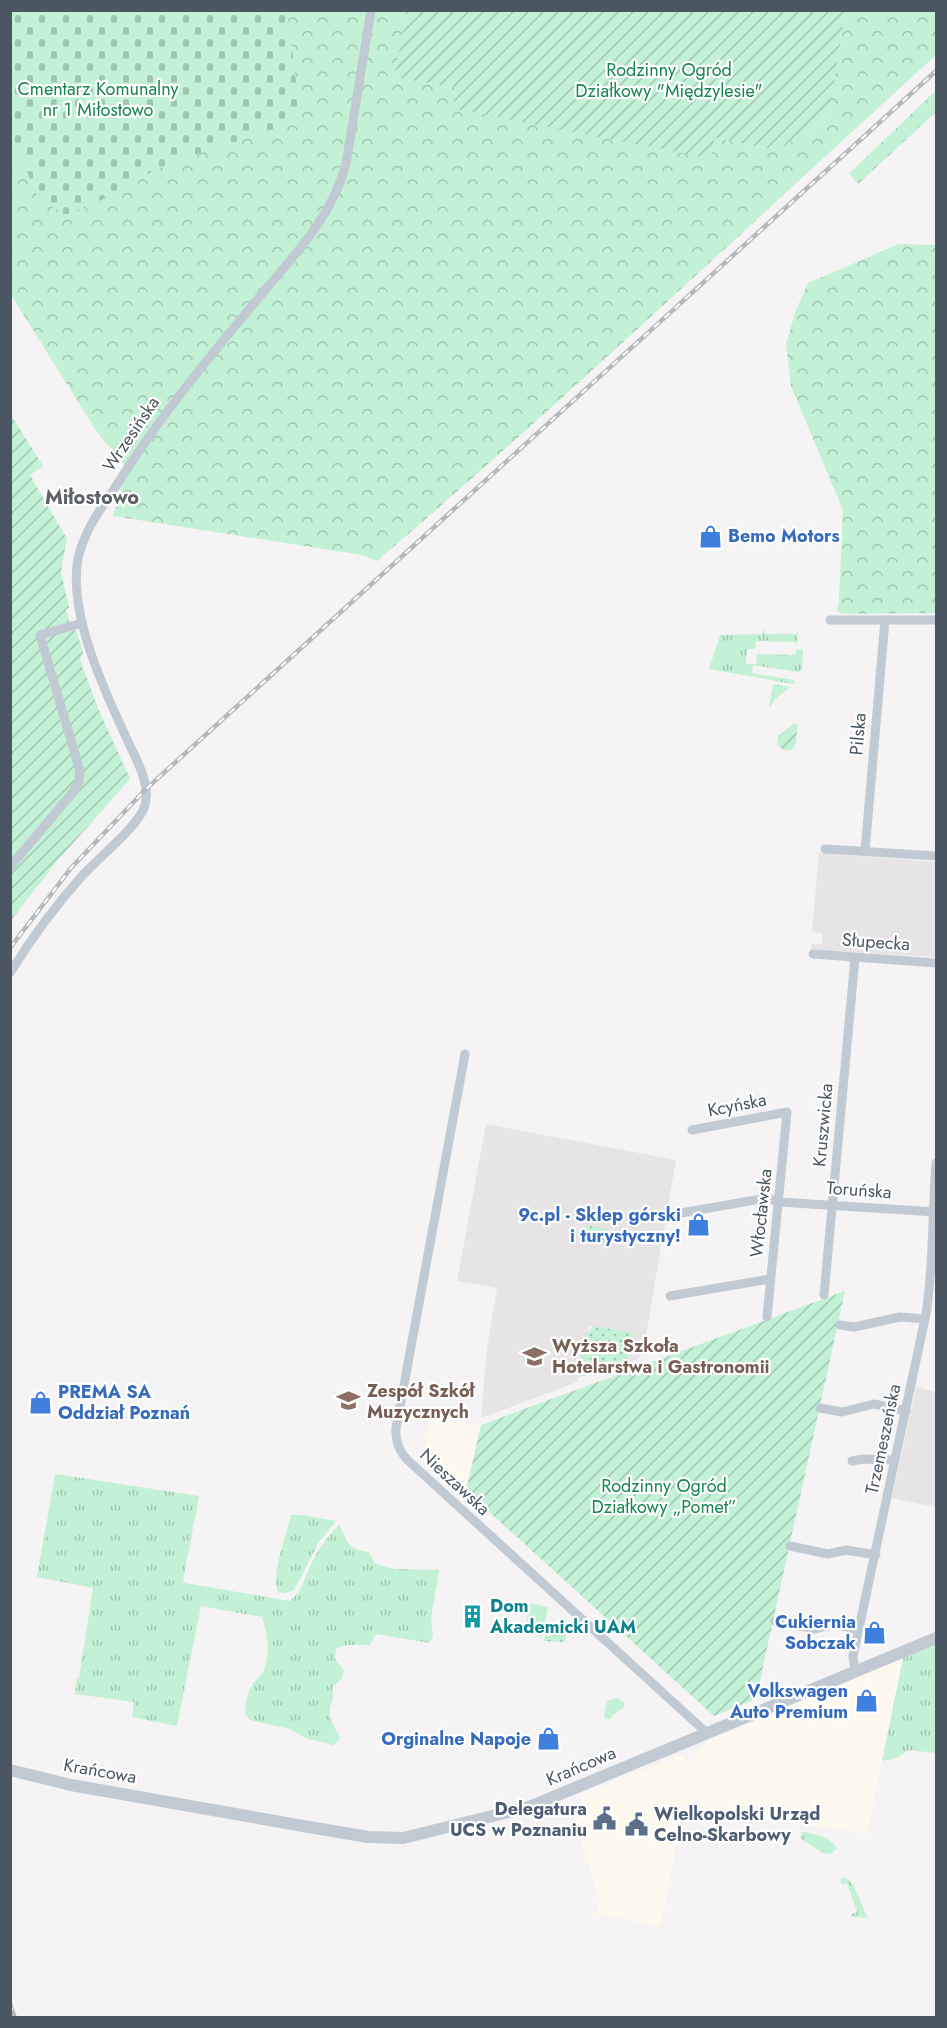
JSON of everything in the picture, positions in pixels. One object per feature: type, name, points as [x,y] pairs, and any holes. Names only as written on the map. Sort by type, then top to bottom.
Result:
[{"type":"street","name":"Wrzesińska","points":[[10,973],[49,917],[81,877],[136,822],[145,808],[144,780],[115,714],[82,623],[76,580],[78,556],[95,519],[165,412],[311,236],[336,195],[346,164],[371,10]]},
{"type":"street","points":[[830,620],[936,620]]},
{"type":"street","name":"Pilska","points":[[865,851],[885,620]]},
{"type":"street","points":[[10,867],[79,782],[80,771],[40,635],[82,623]]},
{"type":"street","points":[[825,849],[936,856]]},
{"type":"street","name":"Słupecka","points":[[813,954],[936,963]]},
{"type":"street","name":"Kruszwicka","points":[[824,1296],[855,958]]},
{"type":"street","name":"Nieszawska","points":[[465,1054],[396,1428],[398,1445],[403,1455],[413,1465],[708,1734]]},
{"type":"street","name":"Kcyńska","points":[[692,1130],[787,1112]]},
{"type":"street","name":"Włocławska","points":[[767,1317],[787,1112]]},
{"type":"street","name":"Trzemeszeńska","points":[[855,1672],[853,1656],[876,1555],[931,1283],[936,1163]]},
{"type":"street","name":"Toruńska","points":[[675,1214],[767,1197],[779,1202],[934,1212]]},
{"type":"street","points":[[670,1296],[770,1280]]},
{"type":"street","points":[[840,1325],[854,1327],[900,1317],[936,1315]]},
{"type":"street","points":[[820,1408],[842,1412],[874,1404],[906,1411]]},
{"type":"street","points":[[852,1461],[895,1460]]},
{"type":"street","points":[[790,1546],[828,1554],[846,1550],[876,1555]]},
{"type":"street","points":[[775,1621],[816,1629],[833,1624],[859,1630]]},
{"type":"street","name":"Krańcowa","points":[[10,1770],[70,1785],[303,1826],[368,1837],[403,1838],[529,1807],[936,1638]]},
{"type":"shaded area","points":[[819,853],[936,862],[936,957],[811,950],[811,944],[822,944],[822,933],[812,932]]},
{"type":"shaded area","points":[[486,1124],[676,1160],[643,1353],[638,1359],[628,1362],[633,1333],[589,1326],[577,1382],[481,1418],[487,1348],[497,1288],[457,1281]]},
{"type":"shaded area","points":[[916,1387],[936,1392],[936,1507],[892,1498]]},
{"type":"shaded area","points":[[430,1418],[481,1425],[466,1490],[460,1485],[449,1483],[423,1461]]},
{"type":"shaded area","points":[[903,1658],[867,1834],[683,1807],[661,1926],[597,1914],[600,1902],[576,1822],[582,1794],[681,1755],[689,1764],[708,1741]]},
{"type":"green space","name":"Rodzinny Ogród Działkowy \"Międzylesie\"","points":[[407,10],[845,11],[831,105],[826,113],[807,131],[777,150],[715,138],[711,155],[707,158],[455,109],[453,107],[455,88],[394,77]]},
{"type":"green space","name":"Cmentarz Komunalny nr 1 Miłostowo","points":[[10,11],[287,11],[301,120],[173,162],[128,183],[106,198],[64,214],[39,199],[22,161],[11,153]]},
{"type":"green space","points":[[215,11],[407,11],[394,77],[455,88],[453,107],[711,155],[715,138],[777,150],[807,131],[826,113],[831,105],[845,11],[936,11],[936,55],[589,373],[377,561],[362,555],[113,516],[127,468],[97,432],[11,295],[11,60]]},
{"type":"green space","points":[[936,90],[936,112],[858,184],[849,174]]},
{"type":"green space","points":[[899,244],[936,245],[934,256],[936,262],[936,613],[842,614],[837,611],[843,510],[791,386],[786,344],[796,310],[808,283]]},
{"type":"green space","points":[[10,413],[43,466],[30,475],[67,539],[61,571],[69,608],[66,609],[72,631],[76,630],[83,652],[80,660],[98,708],[130,779],[58,860],[11,920]]},
{"type":"green space","points":[[763,628],[765,634],[796,634],[798,629],[797,646],[796,642],[756,641],[755,649],[747,649],[746,664],[756,664],[757,654],[795,655],[796,650],[803,649],[802,670],[798,672],[753,665],[752,673],[794,680],[795,683],[709,669],[720,635],[762,634]]},
{"type":"green space","points":[[773,684],[790,687],[769,707]]},
{"type":"green space","points":[[794,723],[798,725],[796,743],[792,750],[783,750],[777,744],[778,737]]},
{"type":"green space","points":[[584,1225],[608,1229],[606,1243],[582,1239]]},
{"type":"green space","name":"Rodzinny Ogród Działkowy „Pomet”","points":[[845,1291],[756,1699],[714,1716],[466,1491],[481,1425]]},
{"type":"green space","points":[[594,1326],[633,1333],[628,1359],[625,1362],[578,1377],[587,1333]]},
{"type":"green space","points":[[55,1474],[199,1496],[183,1581],[185,1583],[290,1601],[297,1595],[321,1547],[339,1525],[349,1544],[355,1549],[369,1552],[375,1564],[395,1569],[439,1570],[431,1618],[433,1636],[429,1643],[376,1634],[370,1645],[348,1645],[336,1648],[335,1659],[344,1671],[342,1678],[332,1688],[330,1716],[340,1738],[334,1745],[308,1739],[290,1729],[250,1720],[245,1714],[250,1690],[266,1665],[267,1638],[262,1617],[201,1606],[177,1726],[132,1717],[134,1702],[75,1694],[93,1588],[37,1577]]},
{"type":"green space","points":[[291,1515],[336,1521],[319,1542],[294,1590],[285,1593],[278,1592],[276,1576]]},
{"type":"green space","points":[[530,1603],[548,1607],[542,1637],[524,1633]]},
{"type":"green space","points":[[547,1622],[552,1623],[566,1634],[565,1642],[544,1641]]},
{"type":"green space","points":[[936,1644],[936,1753],[909,1750],[896,1758],[882,1761],[903,1658]]},
{"type":"green space","points":[[616,1698],[624,1702],[624,1707],[611,1719],[606,1719],[604,1717],[607,1701]]},
{"type":"green space","points":[[802,1832],[822,1836],[837,1848],[831,1854],[823,1853],[800,1838]]},
{"type":"green space","points":[[843,1877],[848,1879],[855,1889],[868,1918],[852,1917],[851,1914],[857,1912],[847,1883],[842,1885],[840,1880]]},
{"type":"railway","points":[[10,948],[71,868],[146,789],[936,71]]},
{"type":"railway","points":[[10,2004],[15,2018]]},
{"type":"place","name":"Bemo Motors","points":[[710,536]]},
{"type":"place","name":"9c.pl - Sklep górski i turystyczny!","points":[[699,1225]]},
{"type":"place","name":"Wyższa Szkoła Hotelarstwa i Gastronomii","points":[[534,1356]]},
{"type":"place","name":"Zespół Szkół Muzycznych","points":[[349,1401]]},
{"type":"place","name":"PREMA SA Oddział Poznań","points":[[40,1402]]},
{"type":"place","name":"Dom Akademicki UAM","points":[[472,1616]]},
{"type":"place","name":"Cukiernia Sobczak","points":[[874,1632]]},
{"type":"place","name":"Volkswagen Auto Premium","points":[[866,1701]]},
{"type":"place","name":"Orginalne Napoje","points":[[549,1739]]},
{"type":"place","name":"Delegatura UCS w Poznaniu","points":[[605,1819]]},
{"type":"place","name":"Wielkopolski Urząd Celno-Skarbowy","points":[[636,1824]]},
{"type":"district","name":"Miłostowo","points":[[92,497]]}]
